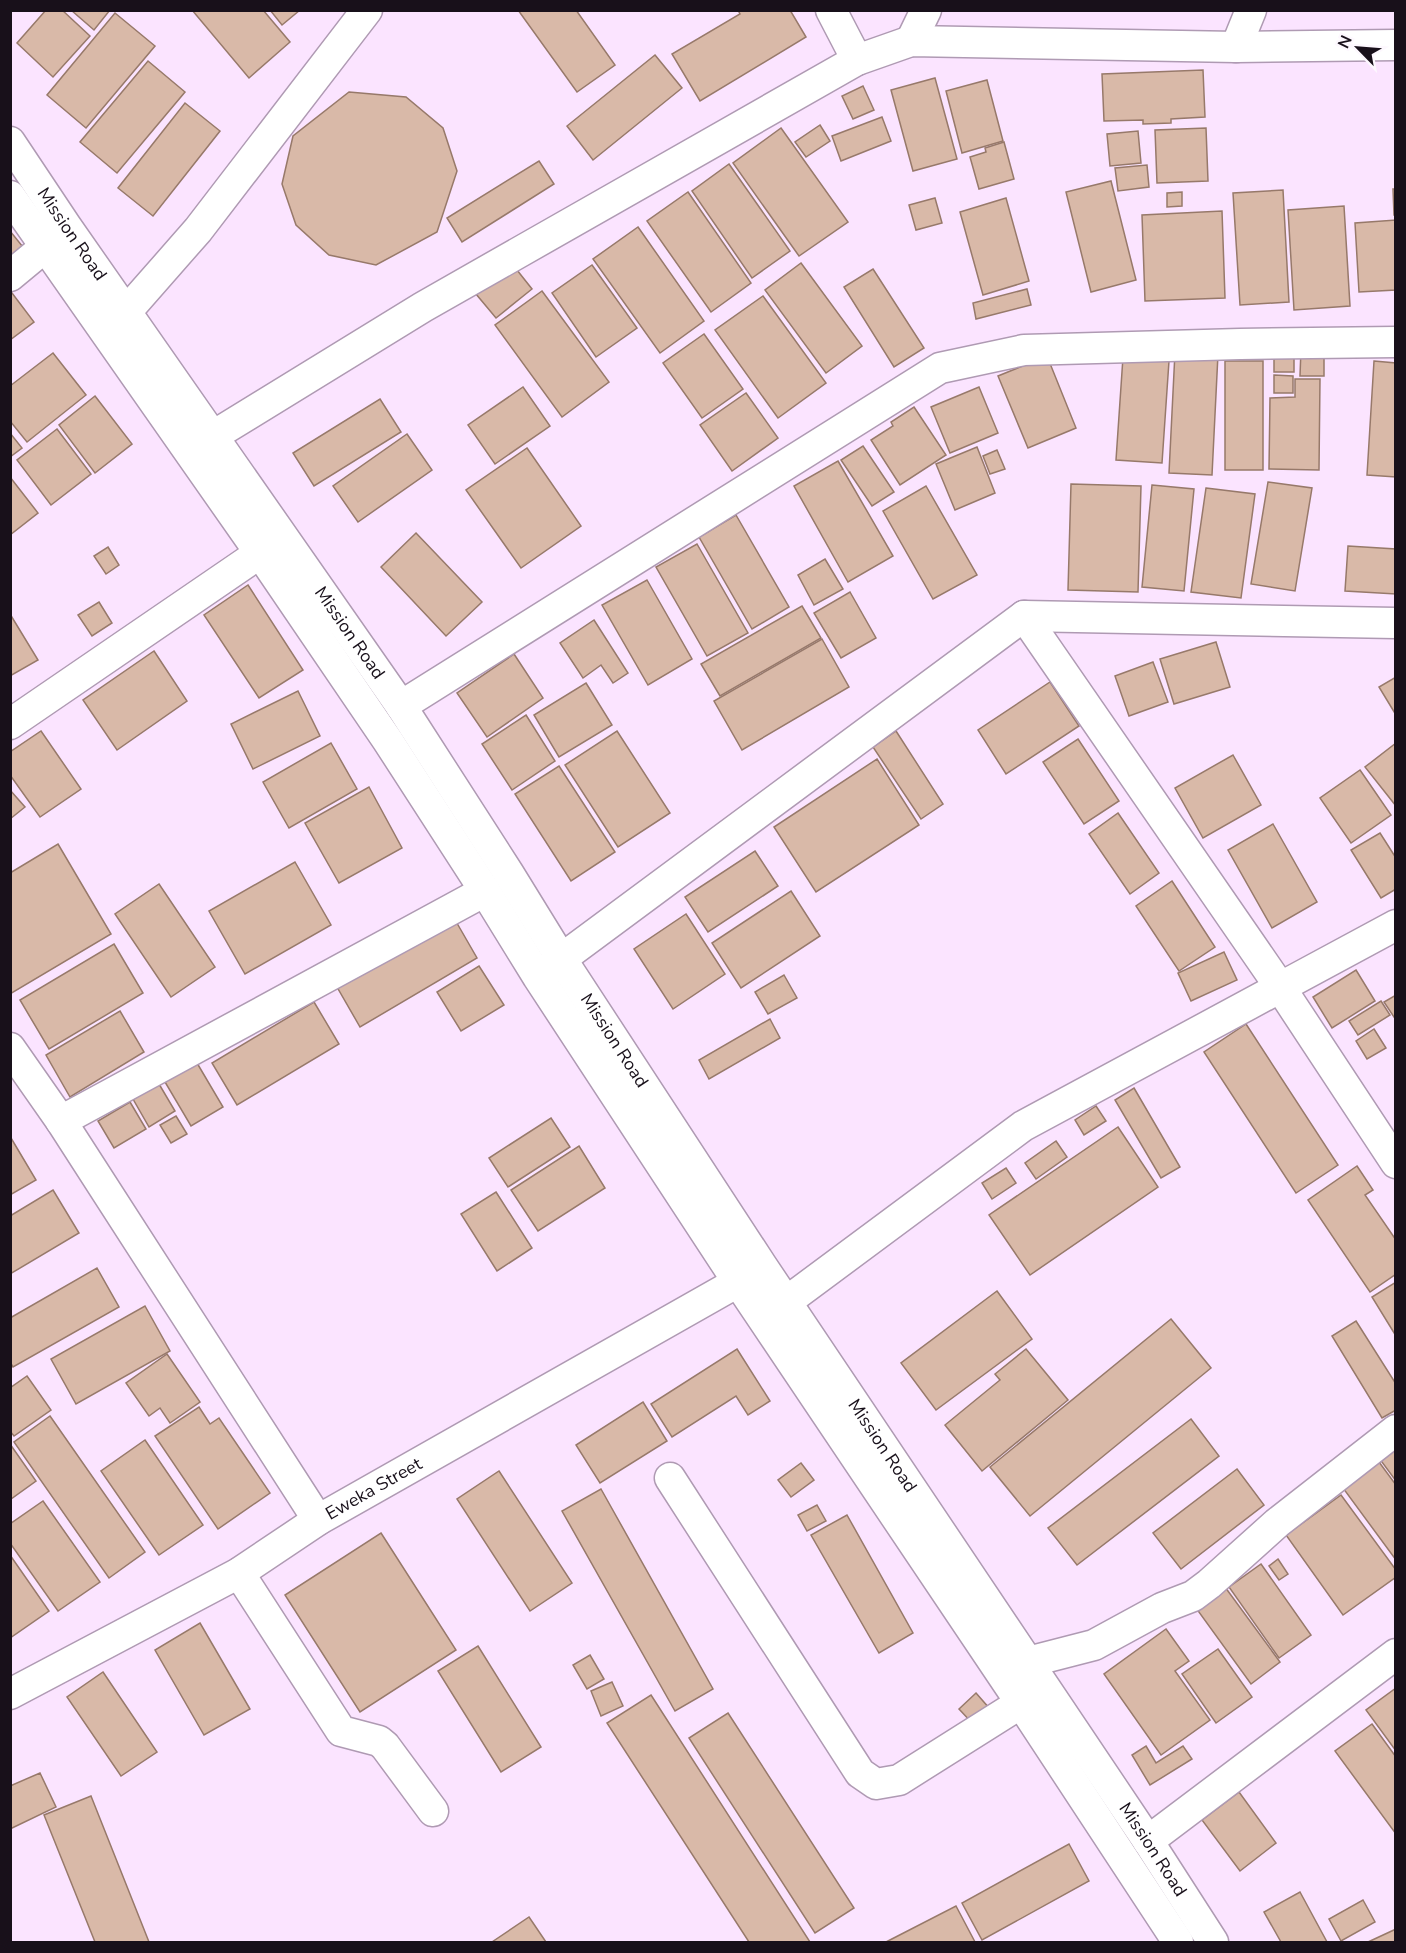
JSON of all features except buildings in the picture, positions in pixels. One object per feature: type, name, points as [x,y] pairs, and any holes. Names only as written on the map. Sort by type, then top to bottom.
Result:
[{"type":"street","points":[[126,312],[198,230],[367,10]]},
{"type":"street","points":[[831,10],[857,60]]},
{"type":"street","points":[[911,41],[926,10]]},
{"type":"street","points":[[1236,47],[1251,10]]},
{"type":"street","points":[[213,436],[423,307],[857,60],[911,41],[1236,47],[1395,45]]},
{"type":"street","name":"Mission Road","points":[[10,142],[401,706],[510,874],[562,960],[786,1302],[1148,1841],[1213,1942]]},
{"type":"street","name":"Mission Road","points":[[10,196],[260,553],[388,741],[538,977],[738,1282],[1178,1942]]},
{"type":"street","points":[[10,276],[45,247]]},
{"type":"street","points":[[401,706],[940,369],[1024,350],[1395,342]]},
{"type":"street","points":[[10,724],[260,553]]},
{"type":"street","points":[[1024,616],[1280,987],[1395,1163]]},
{"type":"street","points":[[538,977],[1024,616],[1395,623]]},
{"type":"street","points":[[61,1121],[485,891]]},
{"type":"street","points":[[786,1302],[1023,1126],[1395,925]]},
{"type":"street","points":[[10,1048],[61,1121],[318,1520]]},
{"type":"street","name":"Eweka Street","points":[[11,1693],[239,1573],[318,1520],[738,1282]]},
{"type":"street","points":[[1028,1662],[1094,1645],[1162,1608],[1193,1596],[1277,1523],[1395,1430]]},
{"type":"street","points":[[670,1478],[860,1773],[876,1784],[899,1780],[1021,1704]]},
{"type":"street","points":[[239,1573],[341,1731],[379,1741],[433,1811]]},
{"type":"street","points":[[1148,1841],[1395,1653]]}]
